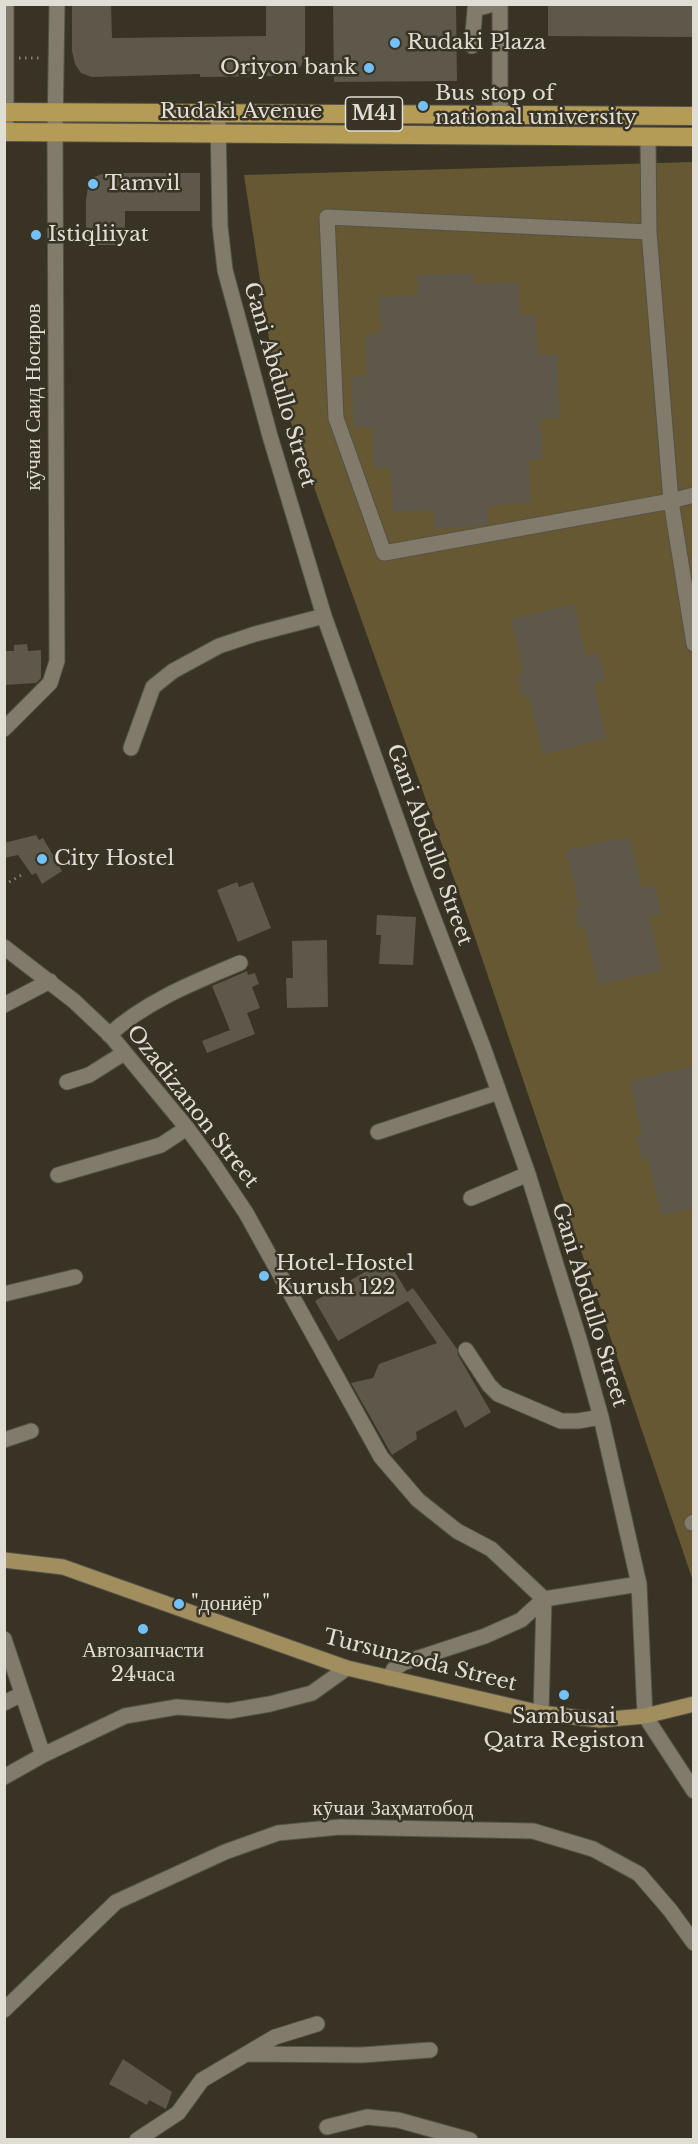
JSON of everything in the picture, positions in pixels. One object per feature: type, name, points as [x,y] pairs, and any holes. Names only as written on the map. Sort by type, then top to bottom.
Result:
[{"type":"highway","name":"Rudaki Avenue","points":[[5,112],[693,116]]},
{"type":"highway","name":"Rudaki Avenue","points":[[5,132],[693,137]]},
{"type":"main road","name":"Tursunzoda Street","points":[[4,1560],[63,1567],[347,1668],[541,1713],[599,1720],[645,1716],[693,1704]]},
{"type":"street","points":[[5,132],[6,4]]},
{"type":"street","name":"кӯчаи Саид Носиров","points":[[4,729],[50,683],[57,661],[55,112],[57,4]]},
{"type":"street","points":[[472,46],[475,9],[493,4]]},
{"type":"street","points":[[500,4],[500,136]]},
{"type":"street","name":"Gani Abdullo Street","points":[[217,113],[220,226],[225,270],[270,436],[324,616],[528,1174],[601,1418],[639,1584],[645,1716]]},
{"type":"street","points":[[648,137],[650,232],[671,501],[693,644]]},
{"type":"street","points":[[650,232],[327,217],[336,418],[384,553],[671,501],[693,495]]},
{"type":"street","points":[[131,748],[153,687],[173,671],[219,646],[324,616]]},
{"type":"street","name":"Ozadizanon Street","points":[[4,946],[74,1000],[109,1035],[187,1128],[246,1213],[381,1457],[418,1500],[457,1532],[491,1549],[544,1599]]},
{"type":"street","points":[[109,1035],[124,1021],[156,1002],[196,981],[240,963]]},
{"type":"street","points":[[4,1005],[50,981]]},
{"type":"street","points":[[67,1082],[89,1075],[124,1053]]},
{"type":"street","points":[[378,1132],[499,1092]]},
{"type":"street","points":[[58,1175],[161,1145],[187,1128]]},
{"type":"street","points":[[471,1198],[528,1174]]},
{"type":"street","points":[[4,1294],[75,1277]]},
{"type":"street","points":[[466,1350],[489,1385],[498,1394],[561,1421],[601,1418]]},
{"type":"street","points":[[4,1440],[31,1431]]},
{"type":"street","points":[[389,1678],[394,1669],[403,1663],[485,1636],[521,1620],[544,1599],[639,1584]]},
{"type":"street","points":[[541,1713],[544,1599]]},
{"type":"street","points":[[4,1639],[43,1755]]},
{"type":"street","points":[[4,1777],[43,1755],[125,1716],[177,1707],[229,1711],[270,1704],[312,1693],[347,1668]]},
{"type":"street","points":[[4,1703],[22,1694]]},
{"type":"street","points":[[645,1716],[693,1791]]},
{"type":"street","name":"кӯчаи Заҳматобод","points":[[4,2010],[116,1902],[225,1852],[278,1833],[340,1827],[534,1831],[593,1849],[639,1874],[670,1910],[693,1943]]},
{"type":"street","points":[[137,2139],[178,2113],[202,2080],[274,2037],[317,2024]]},
{"type":"street","points":[[248,2054],[362,2055],[430,2050]]},
{"type":"street","points":[[327,2127],[368,2117],[398,2120],[470,2139]]},
{"type":"path","points":[[6,58],[56,58]]},
{"type":"path","points":[[4,885],[23,874]]},
{"type":"shaded area","points":[[693,162],[693,1581],[471,926],[275,378],[244,175]]},
{"type":"building","points":[[72,4],[111,4],[112,38],[266,36],[266,4],[305,4],[305,55],[301,66],[292,73],[279,76],[200,77],[200,74],[92,77],[81,73],[75,64],[72,51]]},
{"type":"building","name":"Rudaki Plaza","points":[[333,4],[456,4],[457,81],[334,82]]},
{"type":"building","points":[[548,4],[693,4],[693,37],[548,36]]},
{"type":"building","points":[[105,173],[200,173],[200,211],[125,211],[125,245],[86,245],[88,187],[94,177]]},
{"type":"building","points":[[473,273],[473,284],[518,282],[520,315],[536,315],[538,355],[557,354],[560,418],[540,419],[543,460],[529,460],[531,503],[488,506],[489,524],[435,529],[434,510],[393,512],[390,467],[374,468],[372,427],[354,428],[351,377],[367,376],[365,334],[381,333],[379,297],[418,295],[417,275]]},
{"type":"building","points":[[574,604],[586,656],[599,653],[605,681],[594,684],[606,739],[543,754],[529,696],[523,698],[518,675],[523,673],[511,619]]},
{"type":"building","points":[[27,644],[28,651],[41,650],[41,678],[36,683],[4,685],[4,651],[14,651],[14,645]]},
{"type":"building","name":"City Hostel","points":[[36,835],[39,840],[43,838],[62,871],[42,884],[36,873],[32,875],[18,855],[4,858],[4,843]]},
{"type":"building","points":[[630,836],[642,888],[655,885],[661,913],[649,916],[662,970],[599,985],[585,928],[579,930],[574,906],[579,905],[566,850]]},
{"type":"building","points":[[237,882],[239,887],[253,882],[271,928],[238,942],[217,890]]},
{"type":"building","points":[[377,915],[416,917],[413,965],[379,964],[381,935],[376,935]]},
{"type":"building","points":[[327,940],[328,1007],[287,1008],[286,978],[293,978],[292,941]]},
{"type":"building","points":[[247,971],[248,975],[255,973],[259,984],[252,987],[260,1008],[247,1013],[255,1034],[207,1053],[202,1041],[230,1030],[212,986]]},
{"type":"building","points":[[693,1066],[693,1208],[661,1215],[648,1158],[642,1160],[637,1136],[642,1135],[630,1081]]},
{"type":"building","points":[[387,1259],[407,1292],[413,1288],[457,1349],[458,1355],[491,1412],[465,1428],[456,1410],[416,1432],[417,1439],[392,1455],[351,1383],[373,1378],[379,1364],[437,1343],[408,1301],[338,1341],[315,1301]]},
{"type":"building","points":[[123,2059],[172,2092],[166,2109],[149,2100],[147,2105],[109,2084]]},
{"type":"place","name":"Rudaki Plaza","points":[[395,43]]},
{"type":"place","name":"Oriyon bank","points":[[369,68]]},
{"type":"place","name":"Bus stop of national university","points":[[423,106]]},
{"type":"place","name":"Tamvil","points":[[93,184]]},
{"type":"place","name":"Istiqliiyat","points":[[36,235]]},
{"type":"place","name":"City Hostel","points":[[42,859]]},
{"type":"place","name":"Hotel-Hostel Kurush 122","points":[[264,1276]]},
{"type":"place","name":"\"дониёр\"","points":[[179,1604]]},
{"type":"place","name":"Автозапчасти 24часа","points":[[143,1629]]},
{"type":"place","name":"Sambusai Qatra Registon","points":[[564,1695]]}]
